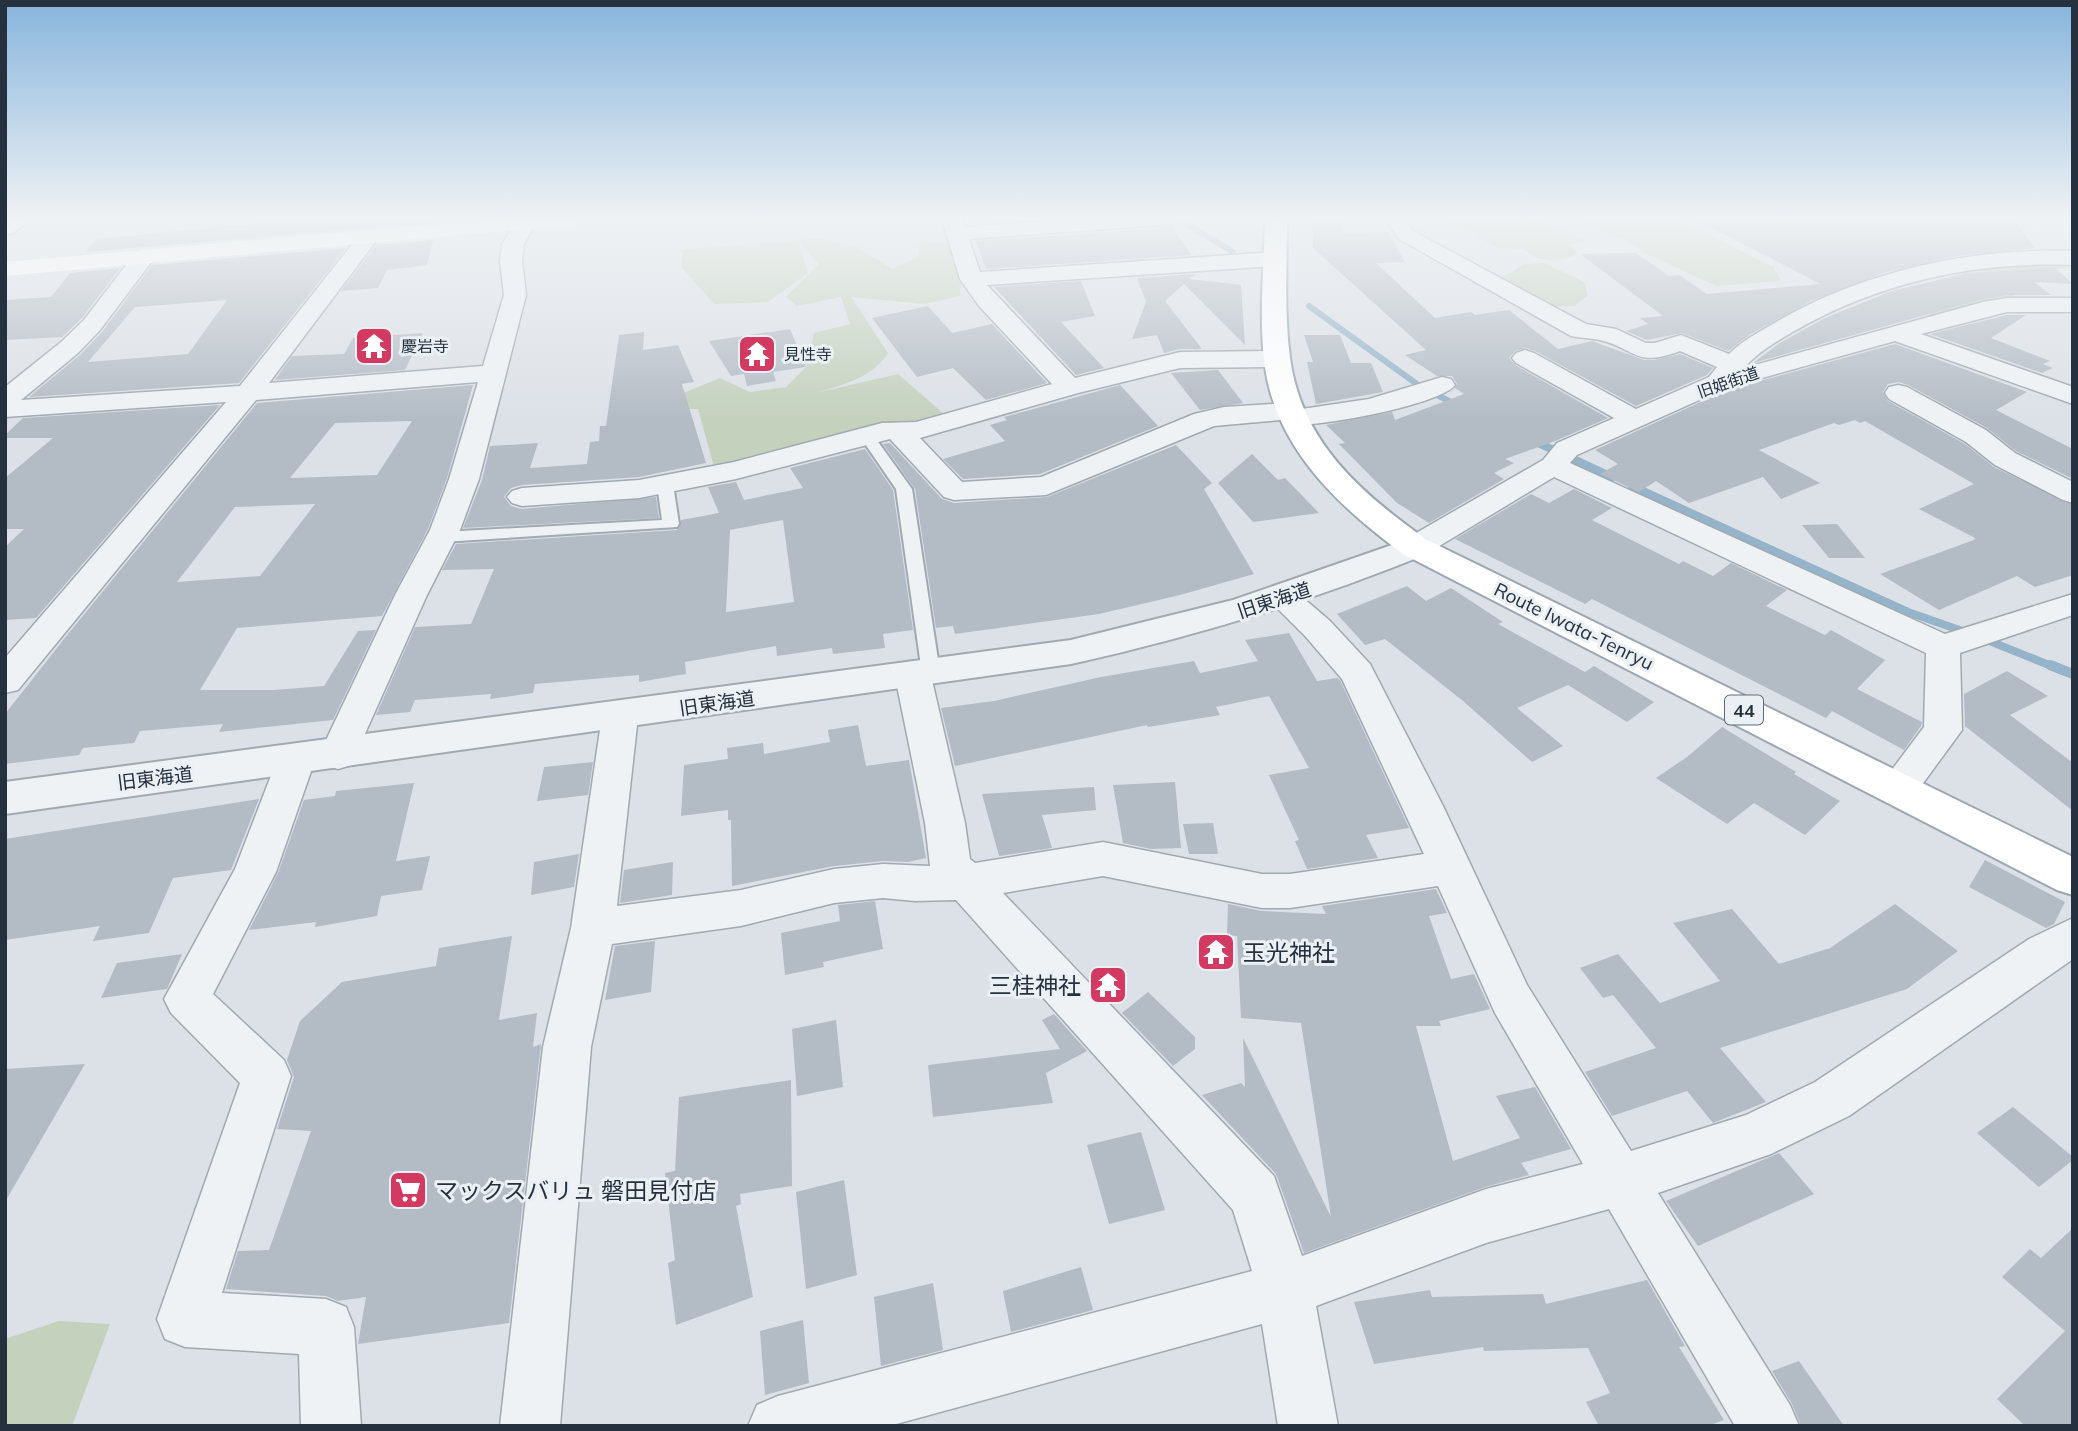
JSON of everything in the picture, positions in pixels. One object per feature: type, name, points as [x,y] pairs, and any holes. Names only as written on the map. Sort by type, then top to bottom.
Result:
[{"type":"main road","name":"Route Iwata-Tenryu","points":[[1277,286],[1278,359],[1292,414],[1308,450],[1348,495],[1377,521],[1415,547],[1899,787],[2073,877]]},
{"type":"street","points":[[5,400],[92,325],[122,286]]},
{"type":"street","points":[[5,681],[248,393],[330,286]]},
{"type":"street","points":[[331,1426],[326,1327],[185,1319],[267,1076],[187,999],[317,757],[442,537],[464,479],[491,373],[515,295],[514,286]]},
{"type":"street","points":[[976,286],[987,301],[1069,387]]},
{"type":"street","points":[[1498,286],[1580,331],[1607,334],[1641,350],[1657,351],[1681,342],[1725,374],[1743,354],[1792,321],[1836,300],[1879,286]]},
{"type":"street","name":"旧姫街道","points":[[1415,547],[1560,458],[1725,374],[2007,304],[2073,305]]},
{"type":"street","points":[[1895,333],[2073,396]]},
{"type":"street","points":[[1525,358],[1635,419]]},
{"type":"street","points":[[522,497],[639,489],[736,470],[866,436],[917,430],[1069,387],[1180,360],[1278,359]]},
{"type":"street","points":[[5,373],[40,371]]},
{"type":"street","points":[[5,409],[491,373]]},
{"type":"street","points":[[898,431],[954,491],[1046,486],[1204,419],[1250,412],[1339,414],[1415,396],[1442,385]]},
{"type":"street","points":[[1898,393],[1976,436],[2005,458],[2073,494]]},
{"type":"street","points":[[1560,458],[1943,647],[2073,604]]},
{"type":"street","name":"旧東海道","points":[[5,798],[620,716],[1072,652],[1163,633],[1282,597],[1334,580],[1415,547]]},
{"type":"street","points":[[1282,597],[1318,629],[1357,673],[1451,867],[1511,999],[1769,1426]]},
{"type":"street","points":[[1899,787],[1943,730],[1943,647]]},
{"type":"street","points":[[922,674],[950,865],[1255,1195],[1285,1290],[1308,1426]]},
{"type":"street","points":[[530,1426],[567,1047],[593,928],[620,716]]},
{"type":"street","points":[[593,928],[741,908],[834,886],[883,881],[915,884],[966,882],[1103,859],[1262,891],[1290,891],[1451,867]]},
{"type":"street","points":[[778,1426],[1285,1290],[1486,1216],[1620,1180],[1754,1137],[1832,1099],[2045,952],[2073,937]]},
{"type":"lane","points":[[866,436],[904,489],[922,674]]},
{"type":"lane","points":[[442,537],[671,524],[665,484]]},
{"type":"green space","points":[[698,286],[790,286],[768,302],[714,304]]},
{"type":"green space","points":[[797,286],[961,286],[960,296],[925,304],[851,297],[888,353],[866,374],[820,392],[898,374],[943,413],[716,474],[698,409],[647,408],[720,378],[750,392],[786,387],[806,367],[814,333],[850,324],[841,297],[797,306],[786,297]]},
{"type":"green space","points":[[1508,286],[1585,286],[1588,295],[1575,306],[1535,307]]},
{"type":"green space","points":[[1958,286],[1998,286],[2027,304],[1934,316],[1917,310]]},
{"type":"green space","points":[[59,1321],[110,1324],[72,1426],[5,1426],[5,1339]]},
{"type":"building","points":[[60,286],[106,286],[82,318],[62,337],[5,340],[5,300],[51,297]]},
{"type":"building","points":[[136,286],[316,286],[239,383],[29,397],[80,355],[102,332]],"holes":[[[227,300],[188,354],[88,362],[135,307]]]},
{"type":"building","points":[[345,286],[379,286],[378,288],[341,291]]},
{"type":"building","points":[[1083,286],[1095,316],[1061,322],[1104,368],[1076,375],[994,287]]},
{"type":"building","points":[[1140,286],[1182,286],[1165,301],[1202,349],[1180,349],[1164,353],[1157,335],[1132,339],[1146,302]]},
{"type":"building","points":[[1186,286],[1241,286],[1245,345]]},
{"type":"building","points":[[1355,286],[1400,286],[1435,318],[1509,310],[1558,349],[1592,341],[1644,360],[1680,354],[1713,368],[1707,375],[1636,406],[1535,351],[1526,348],[1515,351],[1509,358],[1515,365],[1608,418],[1505,459],[1514,463],[1494,473],[1504,479],[1429,523],[1397,503],[1339,444],[1345,443],[1326,425],[1392,412],[1395,420],[1464,394],[1455,388],[1457,384],[1452,376],[1437,376],[1405,355],[1426,350]]},
{"type":"building","points":[[1623,286],[1695,286],[1707,294],[1801,286],[1850,286],[1811,301],[1751,334],[1728,351],[1682,333],[1647,340],[1626,331],[1648,324],[1640,318],[1663,316]]},
{"type":"building","points":[[1914,286],[2039,286],[2051,295],[2007,295],[1983,299],[1753,363],[1780,343],[1825,318],[1892,291]]},
{"type":"building","points":[[928,306],[952,333],[992,324],[1047,383],[986,400],[953,368],[917,377],[872,318]]},
{"type":"building","points":[[2007,315],[2026,315],[1991,338],[2050,361],[2043,364],[2053,368],[2042,373],[1930,334]]},
{"type":"building","name":"見性寺","points":[[790,329],[806,367],[773,372],[776,381],[747,386],[744,374],[731,376],[709,341]]},
{"type":"building","points":[[644,332],[643,350],[678,345],[694,382],[682,384],[706,463],[639,477],[522,485],[511,488],[504,497],[511,506],[522,509],[656,497],[659,518],[463,528],[482,480],[490,446],[538,443],[530,468],[587,464],[590,442],[599,441],[600,426],[606,426],[619,335]]},
{"type":"building","points":[[423,333],[405,370],[275,380],[292,356],[344,354],[353,338]]},
{"type":"building","points":[[1304,335],[1340,335],[1351,363],[1371,363],[1383,392],[1316,404],[1307,362],[1313,362]]},
{"type":"building","points":[[1895,344],[2027,392],[1996,410],[2073,449],[2073,479],[2016,451],[1987,428],[1908,385],[1899,382],[1888,384],[1883,392],[1888,401],[1965,444],[1994,467],[2073,505],[2073,575],[2035,587],[2017,576],[1939,610],[1880,574],[1974,540],[1975,538],[1919,509],[1974,484],[1865,421],[1860,423],[1855,420],[1839,425],[1834,423],[1759,450],[1820,483],[1781,499],[1763,477],[1689,503],[1656,481],[1639,492],[1600,474],[1618,464],[1595,450],[1727,390]]},
{"type":"building","points":[[1218,370],[1243,403],[1200,410],[1171,373]]},
{"type":"building","points":[[473,385],[447,478],[428,529],[382,616],[237,628],[200,690],[274,690],[324,686],[358,631],[376,630],[333,720],[219,732],[223,724],[140,731],[134,743],[83,748],[79,755],[5,764],[5,714],[257,403]],"holes":[[[412,421],[377,475],[290,478],[335,423]],[[315,504],[260,576],[177,582],[235,507]]]},
{"type":"building","points":[[1120,385],[1158,426],[1040,474],[963,479],[943,459],[1005,441],[990,425],[1007,420],[1004,417]]},
{"type":"building","points":[[220,405],[36,618],[5,620],[5,547],[24,529],[5,529],[5,478],[53,438],[5,438],[5,435],[23,418]]},
{"type":"building","points":[[890,443],[942,499],[954,503],[1047,497],[1176,445],[1212,483],[1204,489],[1254,574],[1099,614],[955,634],[953,626],[936,628],[915,489],[883,444]]},
{"type":"building","points":[[865,449],[893,490],[913,630],[883,634],[885,648],[833,654],[832,648],[777,656],[776,646],[685,662],[686,674],[639,682],[639,675],[535,684],[533,693],[490,699],[491,694],[415,700],[410,712],[376,715],[415,627],[471,624],[494,569],[442,570],[456,544],[677,530],[681,520],[719,513],[708,487],[736,482],[744,500],[803,488],[790,468]],"holes":[[[783,520],[794,602],[726,612],[730,530]]]},
{"type":"building","points":[[1252,454],[1278,480],[1285,478],[1319,513],[1253,522],[1218,483]]},
{"type":"building","points":[[1574,489],[1612,508],[1592,520],[1679,564],[1683,561],[1713,576],[1731,563],[1787,590],[1766,606],[1825,635],[1831,630],[1885,660],[1857,689],[1922,722],[1904,750],[1832,711],[1826,718],[1592,599],[1585,604],[1455,539],[1531,494],[1549,503]]},
{"type":"building","points":[[1837,524],[1865,558],[1829,558],[1802,525]]},
{"type":"building","points":[[1407,586],[1426,601],[1451,588],[1503,622],[1498,624],[1585,672],[1594,666],[1654,702],[1627,722],[1568,685],[1517,708],[1563,746],[1532,762],[1463,701],[1385,639],[1365,645],[1337,614]]},
{"type":"building","points":[[1289,633],[1317,681],[1337,678],[1340,680],[1409,828],[1366,835],[1378,858],[1307,869],[1295,841],[1299,840],[1269,775],[1309,768],[1269,696],[1216,707],[1220,715],[1148,727],[1147,725],[955,766],[941,708],[994,701],[1101,677],[1194,661],[1200,673],[1258,661],[1245,640]]},
{"type":"building","points":[[2007,671],[2048,696],[2010,715],[2073,763],[2073,811],[1965,726],[1964,694]]},
{"type":"building","points":[[858,725],[866,766],[909,760],[926,858],[908,862],[883,861],[834,866],[732,886],[731,820],[728,820],[728,810],[681,816],[684,765],[728,759],[727,748],[763,743],[764,754],[830,742],[828,730]]},
{"type":"building","points":[[1722,727],[1840,801],[1805,835],[1754,803],[1727,824],[1656,778],[1687,757]]},
{"type":"building","points":[[593,762],[588,795],[537,801],[544,767]]},
{"type":"building","points":[[1175,782],[1181,848],[1151,849],[1123,843],[1113,785]]},
{"type":"building","points":[[414,783],[396,861],[430,856],[422,890],[381,896],[377,916],[315,927],[316,922],[249,930],[278,873],[304,800],[335,796],[336,791]]},
{"type":"building","points":[[1094,787],[1096,810],[1042,815],[1052,848],[999,856],[982,794]]},
{"type":"building","points":[[259,799],[231,870],[173,878],[149,933],[93,941],[100,926],[5,940],[5,839]]},
{"type":"building","points":[[1213,823],[1218,854],[1189,854],[1183,824]]},
{"type":"building","points":[[579,854],[574,887],[531,895],[534,862]]},
{"type":"building","points":[[1985,860],[2065,902],[2054,924],[2046,928],[1969,887]]},
{"type":"building","points":[[673,862],[672,895],[620,903],[624,870]]},
{"type":"building","points":[[1436,889],[1447,913],[1429,916],[1451,979],[1474,974],[1490,1009],[1439,1021],[1441,1026],[1416,1026],[1453,1161],[1520,1138],[1496,1096],[1535,1087],[1571,1149],[1521,1163],[1529,1175],[1485,1187],[1304,1253],[1276,1174],[1202,1095],[1241,1083],[1245,1087],[1243,1038],[1331,1217],[1301,1023],[1241,1018],[1237,936],[1227,935],[1228,904],[1262,911],[1326,914],[1322,906]]},
{"type":"building","points":[[875,901],[883,949],[823,962],[824,967],[785,975],[781,933],[840,921],[838,905]]},
{"type":"building","points":[[1895,904],[1958,951],[1907,989],[1720,1048],[1766,1102],[1713,1123],[1687,1091],[1612,1116],[1585,1072],[1656,1048],[1613,995],[1603,998],[1580,968],[1618,954],[1660,1003],[1720,981],[1673,923],[1732,909],[1779,964],[1830,948]]},
{"type":"building","name":"マックスバリュ 磐田見付店","points":[[512,936],[499,1020],[537,1013],[533,1047],[541,1044],[509,1323],[358,1344],[366,1297],[338,1301],[326,1296],[226,1289],[238,1251],[269,1250],[311,1131],[277,1129],[294,1077],[287,1060],[300,1021],[342,982],[436,966],[439,948]]},
{"type":"building","points":[[655,941],[651,992],[605,1000],[615,946]]},
{"type":"building","points":[[182,954],[167,989],[101,998],[117,963]]},
{"type":"building","points":[[1148,992],[1195,1037],[1195,1049],[1173,1066],[1122,1013]]},
{"type":"building","points":[[1054,1014],[1087,1051],[1046,1073],[1053,1103],[933,1117],[928,1065],[1060,1049],[1042,1020]]},
{"type":"building","points":[[836,1020],[843,1087],[797,1096],[792,1029]]},
{"type":"building","points":[[85,1064],[5,1202],[5,1069]]},
{"type":"building","points":[[791,1080],[792,1186],[740,1194],[741,1204],[736,1206],[753,1297],[676,1325],[668,1263],[675,1260],[665,1173],[675,1171],[679,1097]]},
{"type":"building","points":[[2013,1107],[2073,1157],[2073,1160],[2039,1187],[1977,1133]]},
{"type":"building","points":[[1141,1132],[1165,1210],[1109,1224],[1087,1145]]},
{"type":"building","points":[[1779,1153],[1814,1194],[1698,1246],[1666,1201]]},
{"type":"building","points":[[844,1180],[857,1275],[806,1289],[796,1192]]},
{"type":"building","points":[[2073,1228],[2073,1426],[2025,1426],[1997,1399],[2065,1331],[2002,1277],[2030,1249],[2041,1258]]},
{"type":"building","points":[[1081,1267],[1093,1310],[1011,1332],[1003,1291]]},
{"type":"building","points":[[1647,1280],[1685,1346],[1679,1347],[1724,1420],[1708,1426],[1599,1426],[1586,1402],[1610,1393],[1588,1348],[1484,1351],[1483,1347],[1374,1364],[1354,1302],[1430,1290],[1432,1297],[1543,1294],[1546,1304]]},
{"type":"building","points":[[933,1283],[943,1350],[881,1366],[874,1297]]},
{"type":"building","points":[[803,1320],[809,1383],[765,1395],[760,1331]]},
{"type":"building","points":[[1799,1361],[1844,1426],[1801,1426],[1792,1404],[1772,1371]]},
{"type":"waterway","points":[[1309,306],[1421,387],[1457,405]]},
{"type":"waterway","points":[[1534,441],[1612,477]]},
{"type":"waterway","points":[[1632,486],[1908,612],[1968,633]]},
{"type":"waterway","points":[[1982,638],[2054,667]]},
{"type":"waterway","points":[[2050,665],[2073,674]]},
{"type":"place","name":"慶岩寺","points":[[374,346]]},
{"type":"place","name":"見性寺","points":[[757,354]]},
{"type":"place","name":"玉光神社","points":[[1216,952]]},
{"type":"place","name":"三桂神社","points":[[1108,985]]},
{"type":"place","name":"マックスバリュ 磐田見付店","points":[[408,1190]]}]
